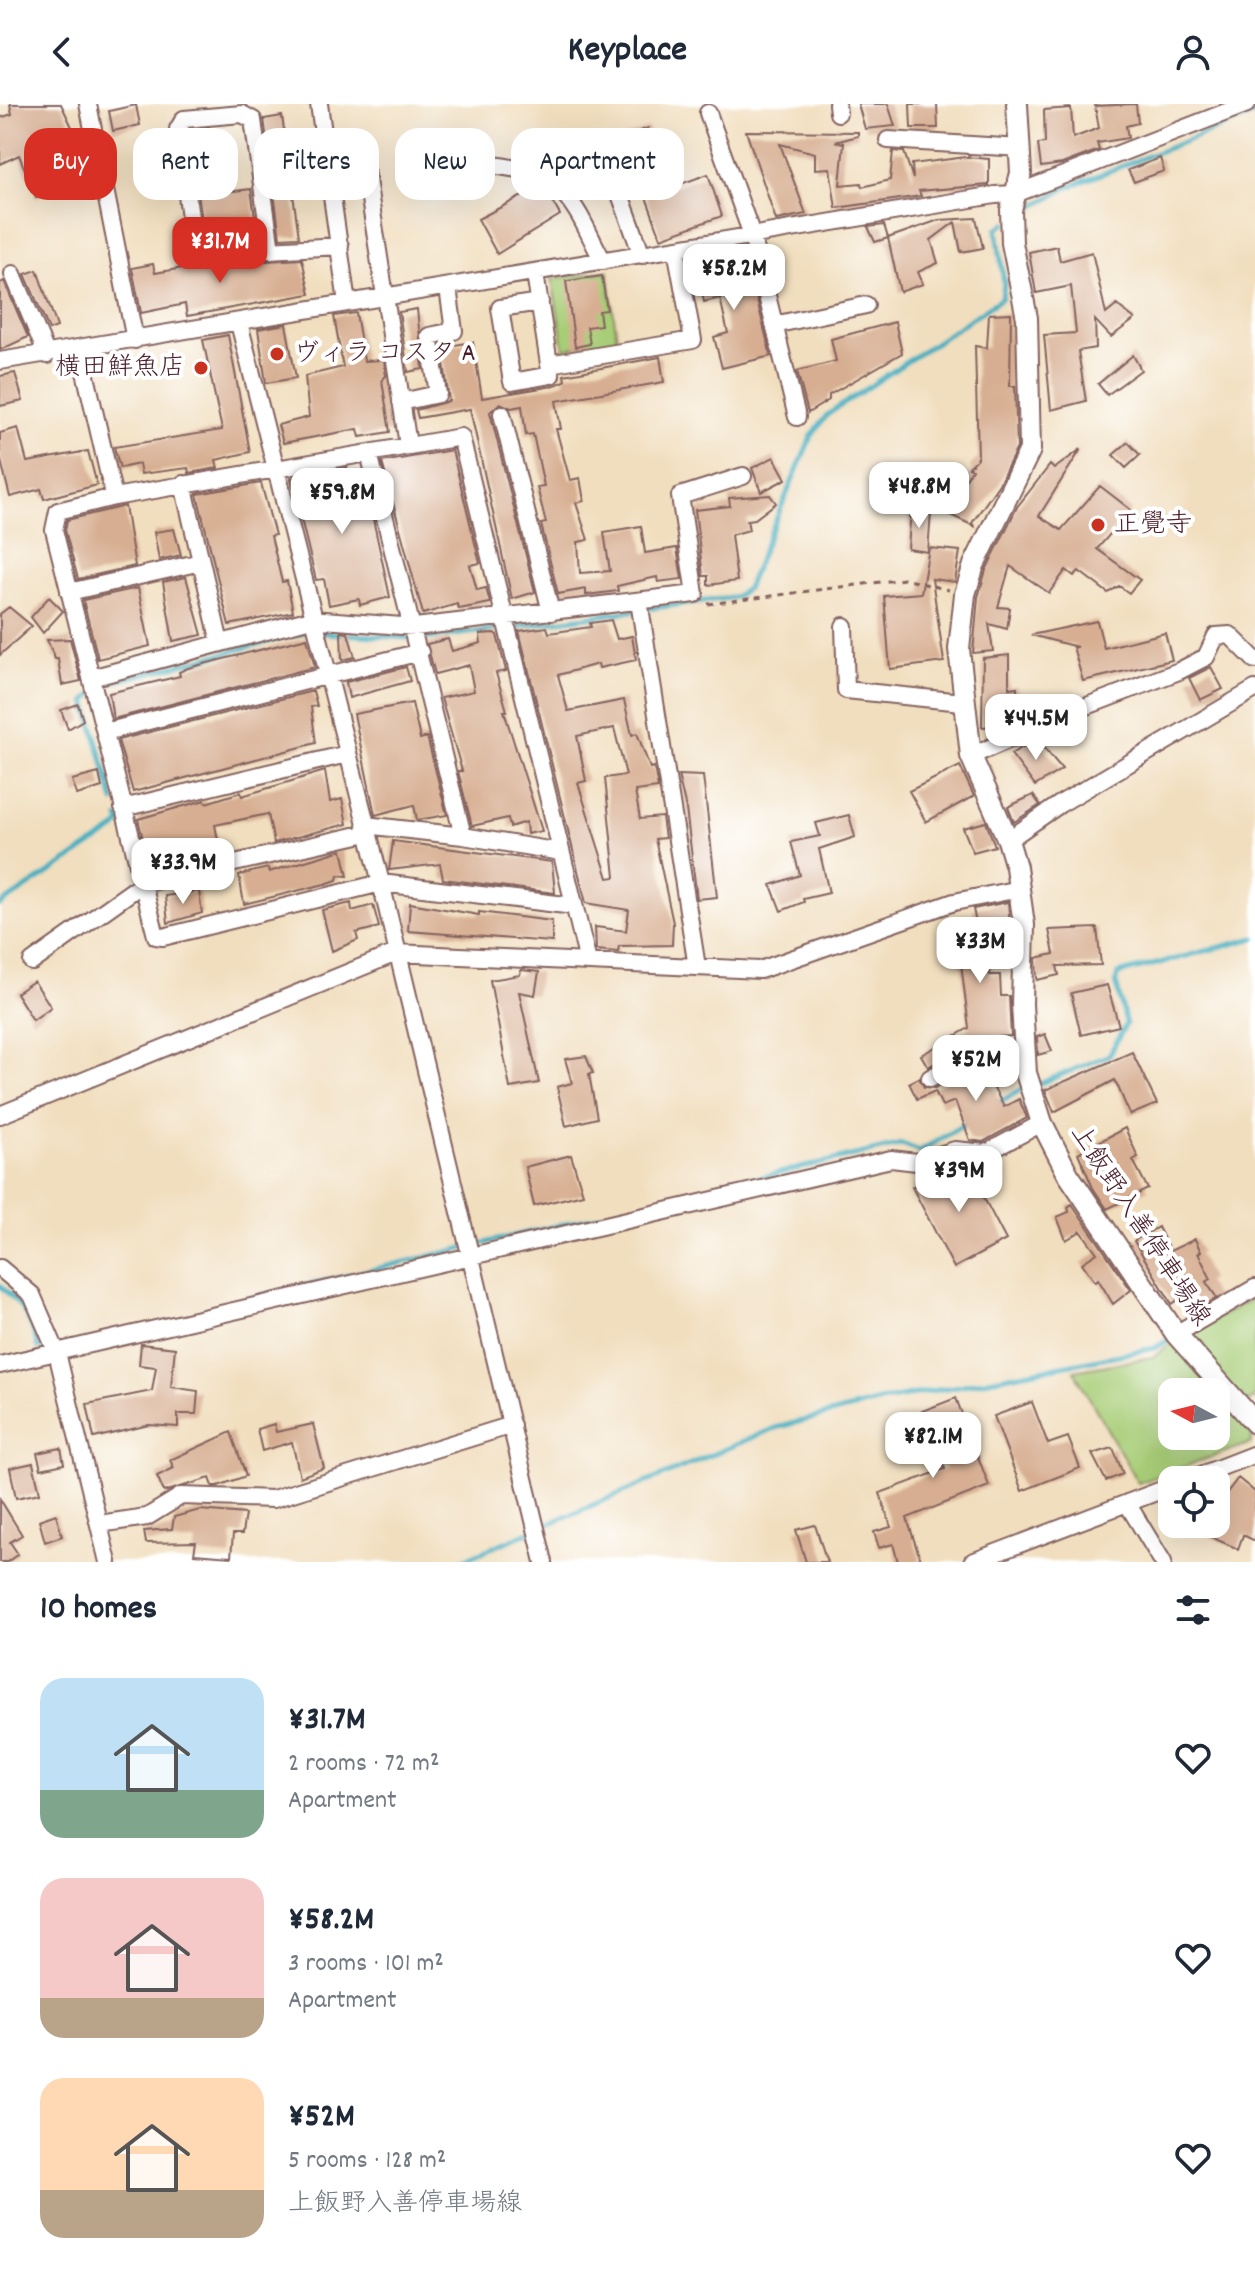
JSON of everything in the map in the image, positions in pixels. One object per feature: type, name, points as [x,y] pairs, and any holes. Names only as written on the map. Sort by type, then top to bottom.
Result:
[{"type":"main road","name":"上飯野入善停車場線","points":[[1017,104],[1021,173],[1015,194],[1012,243],[1027,318],[1030,450],[974,565],[965,594],[959,649],[962,702],[971,756],[1008,840],[1019,889],[1024,925],[1022,1004],[1031,1093],[1042,1123],[1068,1174],[1176,1334],[1255,1423]]},
{"type":"street","points":[[88,104],[135,340]]},
{"type":"street","points":[[319,104],[347,303]]},
{"type":"street","points":[[0,361],[1015,194],[1247,104]]},
{"type":"street","points":[[708,113],[752,235],[797,417]]},
{"type":"street","points":[[271,250],[253,120],[242,114],[184,119],[178,129],[195,254],[271,250],[340,246]]},
{"type":"street","points":[[888,140],[1021,148]]},
{"type":"street","points":[[495,165],[539,173],[554,181],[567,196],[603,261]]},
{"type":"street","points":[[370,200],[408,445]]},
{"type":"street","points":[[622,200],[642,255]]},
{"type":"street","points":[[549,364],[693,340],[676,249]]},
{"type":"street","points":[[535,273],[540,302],[551,375],[512,382],[500,308],[540,302]]},
{"type":"street","points":[[13,274],[47,355]]},
{"type":"street","points":[[401,402],[438,394],[429,336],[454,331],[448,288]]},
{"type":"street","points":[[774,325],[866,305]]},
{"type":"street","points":[[239,323],[311,619],[381,883],[544,1562]]},
{"type":"street","points":[[80,350],[114,497]]},
{"type":"street","points":[[502,414],[551,612]]},
{"type":"street","points":[[574,906],[381,883],[163,937],[156,936],[54,530],[58,511],[183,484],[461,437],[588,962]]},
{"type":"street","points":[[369,453],[415,627],[463,836]]},
{"type":"street","points":[[91,678],[311,619],[415,627],[695,594],[680,496],[743,476]]},
{"type":"street","points":[[183,484],[220,643]]},
{"type":"street","points":[[69,592],[201,562]]},
{"type":"street","points":[[639,601],[697,967]]},
{"type":"street","points":[[844,626],[846,690],[962,702]]},
{"type":"street","points":[[971,756],[1079,709],[1179,671],[1206,657],[1216,636],[1230,635],[1255,660]]},
{"type":"street","points":[[105,732],[420,652]]},
{"type":"street","points":[[1008,840],[1060,804],[1255,689]]},
{"type":"street","points":[[123,808],[347,754]]},
{"type":"street","points":[[32,962],[142,884],[366,829],[463,836],[561,852]]},
{"type":"street","points":[[0,1115],[396,953],[760,970],[954,902],[1019,889]]},
{"type":"street","points":[[930,1078],[982,1049],[992,1061],[1026,1058]]},
{"type":"street","points":[[0,1365],[891,1159],[917,1162],[955,1150],[986,1153],[1042,1123]]},
{"type":"street","points":[[0,1268],[32,1295],[57,1353],[108,1562]]},
{"type":"street","points":[[1176,1334],[1255,1288]]},
{"type":"street","points":[[99,1524],[147,1517],[181,1496],[273,1499],[512,1425]]},
{"type":"street","points":[[1224,1466],[1255,1454]]},
{"type":"street","points":[[972,1562],[1158,1491]]},
{"type":"street","points":[[1127,1503],[1163,1562]]},
{"type":"path","points":[[695,594],[703,604],[904,579],[965,594]]},
{"type":"green space","points":[[608,271],[617,339],[564,349],[552,279]]},
{"type":"green space","points":[[1255,1297],[1255,1398],[1243,1403],[1230,1388],[1230,1378],[1221,1378],[1185,1337]]},
{"type":"green space","points":[[1172,1343],[1202,1378],[1158,1378],[1158,1450],[1230,1450],[1230,1408],[1253,1432],[1251,1443],[1186,1466],[1158,1466],[1158,1476],[1138,1483],[1074,1371],[1153,1357]]},
{"type":"building","points":[[10,104],[61,104],[72,127],[24,128],[24,167],[19,155],[0,164],[0,118],[12,114]]},
{"type":"building","points":[[858,104],[888,104],[895,126],[865,129]]},
{"type":"building","points":[[910,104],[937,104],[938,128],[911,128]]},
{"type":"building","points":[[1136,104],[1138,123],[1126,126],[1128,138],[1097,143],[1099,150],[1062,164],[1041,167],[1038,144],[1045,143],[1044,110],[1071,108],[1073,138],[1099,128],[1095,106]]},
{"type":"building","points":[[136,105],[140,125],[117,130],[112,128],[109,111]]},
{"type":"building","points":[[282,116],[284,128],[265,128],[264,119]]},
{"type":"building","points":[[746,131],[858,132],[858,136],[835,142],[844,143],[840,185],[861,183],[862,187],[890,180],[893,151],[904,152],[913,179],[912,164],[966,157],[989,159],[989,185],[919,191],[921,196],[836,208],[830,168],[815,169],[815,153],[780,144],[806,214],[776,220]]},
{"type":"building","points":[[1160,158],[1164,171],[1134,182],[1128,170]]},
{"type":"building","points":[[708,174],[722,216],[661,238],[647,200],[684,200],[684,183]]},
{"type":"building","points":[[251,189],[258,239],[205,242],[199,200],[238,200],[238,191]]},
{"type":"building","points":[[275,200],[294,200],[299,237],[280,238]]},
{"type":"building","points":[[515,200],[551,200],[560,215],[497,254],[478,219]]},
{"type":"building","points":[[976,218],[983,248],[961,252],[955,222],[931,240],[938,263],[918,272],[923,284],[900,292],[888,238],[939,220]]},
{"type":"building","points":[[884,225],[888,238],[875,242],[868,227]]},
{"type":"building","points":[[1057,246],[1060,261],[1092,252],[1106,314],[1117,305],[1135,319],[1111,337],[1095,320],[1096,348],[1078,351],[1086,401],[1051,410],[1044,335],[1076,333],[1071,286],[1036,293],[1029,252]]},
{"type":"building","points":[[728,254],[733,279],[751,276],[771,356],[722,368],[714,337],[728,333],[720,298],[704,302],[696,261]]},
{"type":"building","points":[[302,259],[310,294],[187,316],[185,304],[141,313],[132,268],[153,264],[155,273],[199,265]]},
{"type":"building","points":[[37,270],[57,327],[49,330],[25,274]]},
{"type":"building","points":[[602,276],[607,310],[599,311],[601,325],[587,327],[590,344],[575,347],[566,281]]},
{"type":"building","points":[[4,281],[28,337],[0,350],[0,283]]},
{"type":"building","points":[[417,309],[423,369],[408,372],[399,312]]},
{"type":"building","points":[[356,313],[364,361],[384,360],[386,376],[382,380],[390,432],[360,437],[358,429],[283,443],[278,425],[309,417],[305,376],[343,367],[334,316]]},
{"type":"building","points":[[1011,313],[1010,386],[1015,386],[1017,448],[999,484],[972,523],[974,526],[933,507],[913,481],[930,470],[953,499],[972,469],[969,467],[978,458],[975,346],[987,348],[989,314]]},
{"type":"building","points":[[895,322],[902,353],[829,395],[829,400],[808,413],[797,371],[836,361],[831,339]]},
{"type":"building","name":"ヴィラ コスタ A","points":[[286,324],[296,378],[266,383],[258,329]]},
{"type":"building","points":[[228,335],[250,452],[216,460],[218,468],[189,473],[188,468],[141,474],[139,464],[120,468],[114,447],[222,430],[203,340]]},
{"type":"building","points":[[473,342],[482,398],[553,386],[565,381],[564,375],[660,357],[664,382],[556,401],[561,429],[556,429],[570,480],[580,478],[584,501],[576,503],[588,540],[578,542],[580,573],[610,571],[604,532],[641,526],[645,553],[677,548],[682,579],[658,582],[657,577],[617,586],[618,591],[586,595],[586,589],[558,594],[541,524],[546,523],[537,487],[544,486],[533,434],[526,435],[522,406],[511,408],[500,403],[490,412],[535,592],[512,599],[470,409],[418,418],[416,410],[449,401],[442,347]]},
{"type":"building","points":[[1133,355],[1141,370],[1107,395],[1098,384]]},
{"type":"building","points":[[15,373],[23,401],[0,406],[0,376]]},
{"type":"building","points":[[18,428],[27,462],[88,451],[97,485],[44,499],[41,489],[10,497],[0,457],[0,433]]},
{"type":"building","points":[[1128,442],[1140,455],[1126,468],[1113,455]]},
{"type":"building","points":[[1081,449],[1039,516],[1061,530],[1100,486],[1131,510],[1097,549],[1140,580],[1129,593],[1119,586],[1108,593],[1079,571],[1074,576],[1066,570],[1049,593],[1010,566],[998,607],[1010,608],[1007,629],[989,624],[993,651],[973,653],[978,597],[986,570],[1017,507],[1050,465],[1054,469]]},
{"type":"building","points":[[452,450],[480,563],[470,565],[477,590],[486,588],[490,603],[459,609],[457,604],[423,614],[382,462]]},
{"type":"building","points":[[774,457],[786,479],[761,492],[752,468]]},
{"type":"building","points":[[347,468],[348,476],[363,473],[390,597],[360,605],[359,599],[329,605],[324,579],[316,580],[291,478]]},
{"type":"building","points":[[261,483],[275,535],[271,536],[282,582],[287,581],[293,612],[229,625],[197,494]]},
{"type":"building","points":[[770,495],[776,503],[755,519],[747,520],[749,530],[731,535],[737,581],[708,585],[708,576],[703,576],[695,510],[730,506],[729,498]]},
{"type":"building","points":[[125,506],[135,566],[78,579],[65,530],[67,520]]},
{"type":"building","points":[[911,508],[931,512],[928,552],[908,549]]},
{"type":"building","points":[[174,529],[181,555],[159,560],[154,532]]},
{"type":"building","points":[[929,548],[960,551],[955,582],[932,579],[944,662],[890,669],[884,596],[921,593]]},
{"type":"building","points":[[186,577],[202,635],[173,641],[163,582]]},
{"type":"building","points":[[138,588],[150,646],[98,659],[83,600]]},
{"type":"building","points":[[49,597],[63,611],[43,633],[31,617]]},
{"type":"building","points":[[9,607],[32,626],[0,655],[0,614]]},
{"type":"building","points":[[611,620],[617,639],[632,636],[636,660],[599,668],[598,664],[558,675],[568,711],[624,700],[632,735],[637,733],[650,768],[654,767],[658,788],[635,791],[640,819],[662,817],[665,838],[655,839],[673,923],[672,945],[619,946],[618,952],[596,950],[595,927],[626,931],[629,910],[586,903],[519,631],[547,627],[549,633],[591,627],[590,623]],"holes":[[[614,728],[626,775],[605,778],[615,877],[608,878],[578,783],[586,781],[577,736]]]},
{"type":"building","points":[[1097,621],[1104,648],[1165,633],[1172,660],[1083,681],[1073,647],[1077,647],[1031,635]]},
{"type":"building","points":[[341,632],[348,633],[355,657],[342,660]]},
{"type":"building","points":[[494,633],[506,671],[496,673],[507,711],[504,711],[542,831],[527,834],[526,822],[510,827],[508,818],[472,826],[458,771],[462,771],[441,698],[474,691],[469,665],[435,674],[427,644],[448,639],[452,651],[481,643],[480,634]]},
{"type":"building","points":[[307,638],[315,667],[113,719],[109,693],[180,676],[179,672],[188,668]]},
{"type":"building","points":[[70,639],[81,681],[62,685],[58,659],[55,659],[47,640]]},
{"type":"building","points":[[1009,655],[1009,688],[1017,687],[1017,709],[1038,701],[1042,713],[1015,725],[982,727],[983,658]]},
{"type":"building","points":[[406,667],[410,681],[349,698],[346,682]]},
{"type":"building","points":[[1211,667],[1223,689],[1200,700],[1189,678]]},
{"type":"building","points":[[313,691],[317,706],[311,707],[316,743],[133,792],[118,740]]},
{"type":"building","points":[[412,703],[420,739],[427,737],[447,815],[417,820],[414,805],[375,815],[354,714]]},
{"type":"building","points":[[78,704],[83,720],[68,729],[61,710]]},
{"type":"building","points":[[1037,739],[1062,769],[1035,786],[1011,754]]},
{"type":"building","points":[[960,766],[974,796],[926,822],[909,791]]},
{"type":"building","points":[[325,771],[330,802],[342,799],[347,824],[274,843],[268,814],[215,825],[221,855],[151,871],[138,819],[241,792],[242,796]]},
{"type":"building","points":[[99,773],[102,787],[77,795],[72,780]]},
{"type":"building","points":[[678,775],[703,776],[717,897],[697,899],[686,809]]},
{"type":"building","points":[[1033,795],[1040,805],[1014,822],[1008,807]]},
{"type":"building","points":[[849,815],[855,837],[819,849],[829,893],[803,899],[804,902],[781,911],[771,885],[800,875],[791,842],[820,836],[816,823]]},
{"type":"building","points":[[986,822],[995,846],[973,852],[963,828]]},
{"type":"building","points":[[393,841],[552,862],[555,893],[443,879],[440,864],[389,870]]},
{"type":"building","points":[[342,850],[348,876],[338,875],[337,880],[325,884],[244,904],[239,875],[268,868],[269,872]]},
{"type":"building","points":[[199,891],[202,913],[168,923],[165,896]]},
{"type":"building","points":[[1008,902],[1011,938],[984,942],[990,975],[1000,975],[1001,996],[1009,996],[1011,1036],[968,1039],[971,1042],[928,1067],[921,1055],[969,1028],[958,939],[979,937],[973,909]]},
{"type":"building","points":[[351,903],[352,911],[373,905],[379,927],[356,933],[358,940],[332,951],[322,910]]},
{"type":"building","points":[[410,903],[479,915],[479,912],[552,921],[552,942],[408,931]]},
{"type":"building","points":[[1097,928],[1101,965],[1057,966],[1059,975],[1037,980],[1036,958],[1054,954],[1049,930]]},
{"type":"building","points":[[521,970],[539,972],[535,995],[519,992],[539,1083],[510,1088],[490,980],[520,975]]},
{"type":"building","points":[[34,981],[51,1007],[33,1020],[16,993]]},
{"type":"building","points":[[1107,985],[1119,1026],[1081,1035],[1071,993]]},
{"type":"building","points":[[1045,1034],[1052,1051],[1038,1055],[1037,1037]]},
{"type":"building","points":[[1132,1052],[1157,1104],[1130,1115],[1115,1080],[1054,1112],[1045,1090]]},
{"type":"building","points":[[586,1056],[593,1073],[589,1074],[597,1118],[566,1126],[557,1087],[572,1083],[565,1059]]},
{"type":"building","points":[[979,1063],[999,1076],[991,1083],[1004,1107],[1019,1099],[1027,1118],[983,1142],[970,1140],[955,1101],[942,1106],[935,1091],[917,1099],[909,1083],[919,1078],[924,1087],[935,1088]]},
{"type":"building","points":[[1125,1128],[1138,1157],[1133,1160],[1148,1189],[1107,1209],[1093,1188],[1078,1153]]},
{"type":"building","points":[[571,1155],[583,1194],[534,1206],[525,1167]]},
{"type":"building","points":[[965,1162],[1006,1240],[954,1268],[912,1187]]},
{"type":"building","points":[[1072,1204],[1131,1290],[1113,1304],[1098,1279],[1095,1282],[1082,1263],[1097,1253],[1081,1231],[1066,1240],[1057,1217],[1069,1212],[1068,1207]]},
{"type":"building","points":[[1158,1227],[1170,1251],[1195,1239],[1201,1252],[1198,1253],[1211,1279],[1206,1282],[1217,1298],[1190,1313],[1181,1298],[1172,1304],[1134,1241]]},
{"type":"building","points":[[141,1344],[175,1348],[171,1387],[198,1391],[196,1414],[178,1414],[178,1427],[149,1425],[94,1438],[87,1404],[152,1391],[156,1367],[139,1365]]},
{"type":"building","points":[[956,1398],[989,1486],[907,1518],[921,1562],[898,1562],[893,1544],[879,1548],[874,1532],[891,1527],[880,1493],[945,1469],[922,1411]]},
{"type":"building","points":[[1032,1402],[1048,1444],[1068,1437],[1080,1468],[1022,1491],[994,1416]]},
{"type":"building","points":[[274,1424],[276,1432],[313,1424],[324,1468],[300,1477],[292,1442],[262,1451],[257,1429]]},
{"type":"building","points":[[231,1432],[246,1476],[218,1486],[213,1486],[210,1478],[164,1492],[157,1476],[174,1468],[170,1460]]},
{"type":"building","points":[[61,1448],[64,1464],[41,1469],[37,1453]]},
{"type":"building","points":[[1113,1448],[1123,1474],[1106,1481],[1092,1454]]},
{"type":"building","points":[[33,1463],[40,1493],[16,1498],[10,1468]]},
{"type":"building","points":[[1238,1478],[1255,1492],[1255,1541],[1243,1535],[1238,1549],[1213,1538],[1230,1538],[1230,1489]]},
{"type":"building","points":[[0,1499],[22,1535],[10,1542],[18,1554],[7,1562],[0,1562]]},
{"type":"building","points":[[200,1510],[245,1514],[242,1534],[233,1534],[231,1557],[194,1554],[196,1542],[146,1543],[144,1531],[172,1529],[174,1517]]},
{"type":"building","points":[[56,1514],[62,1536],[45,1542],[39,1520]]},
{"type":"building","points":[[815,1525],[827,1562],[806,1562],[796,1530]]},
{"type":"waterway","points":[[1017,216],[1066,188],[1255,114]]},
{"type":"waterway","points":[[114,801],[86,701],[104,684],[307,632],[424,639],[735,597],[747,588],[811,437],[827,415],[1002,298],[1004,284],[997,229],[1006,223]]},
{"type":"waterway","points":[[0,905],[114,830],[121,823],[119,818]]},
{"type":"waterway","points":[[1034,1086],[1109,1055],[1126,1024],[1116,982],[1118,974],[1255,938]]},
{"type":"waterway","points":[[995,1105],[1024,1088]]},
{"type":"waterway","points":[[236,1302],[902,1144],[920,1151],[970,1121]]},
{"type":"waterway","points":[[0,1286],[20,1306],[33,1329],[38,1348],[43,1347]]},
{"type":"waterway","points":[[458,1562],[775,1428],[880,1401],[1155,1348],[1174,1337]]},
{"type":"place","name":"ヴィラ コスタ A","points":[[277,354]]},
{"type":"place","name":"横田鮮魚店","points":[[201,368]]},
{"type":"place","name":"正覺寺","points":[[1098,525]]}]
